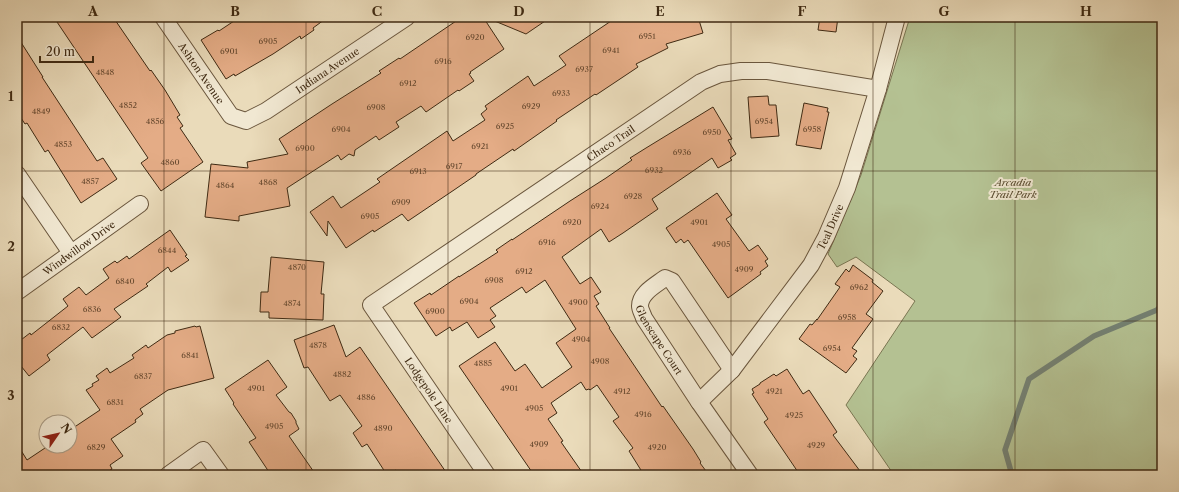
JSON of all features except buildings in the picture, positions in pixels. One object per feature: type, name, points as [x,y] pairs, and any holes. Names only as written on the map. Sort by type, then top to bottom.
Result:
[{"type":"street","name":"Ashton Avenue","points":[[163,17],[231,116],[246,121]]},
{"type":"street","name":"Indiana Avenue","points":[[246,121],[266,111],[407,17]]},
{"type":"street","name":"Teal Drive","points":[[699,402],[732,370],[810,265],[826,237],[847,188],[878,89],[897,17]]},
{"type":"street","name":"Chaco Trail","points":[[371,305],[701,82],[720,74],[741,71],[768,71],[878,89]]},
{"type":"street","points":[[17,174],[71,253]]},
{"type":"street","name":"Windwillow Drive","points":[[17,292],[140,204]]},
{"type":"street","name":"Glenscape Court","points":[[699,402],[644,318],[640,307],[641,302],[642,298],[651,288],[665,278],[672,281],[732,370]]},
{"type":"street","name":"Lodgepole Lane","points":[[371,305],[487,475]]},
{"type":"street","points":[[699,402],[750,475]]},
{"type":"street","points":[[168,475],[203,450],[221,475]]},
{"type":"green space","name":"Arcadia Trail Park","points":[[910,17],[1162,17],[1162,475],[894,475],[846,405],[915,301],[856,257],[837,267],[828,254],[861,175]]},
{"type":"waterway","points":[[1012,475],[1005,450],[1029,379],[1094,336],[1157,310],[1162,305]]}]
